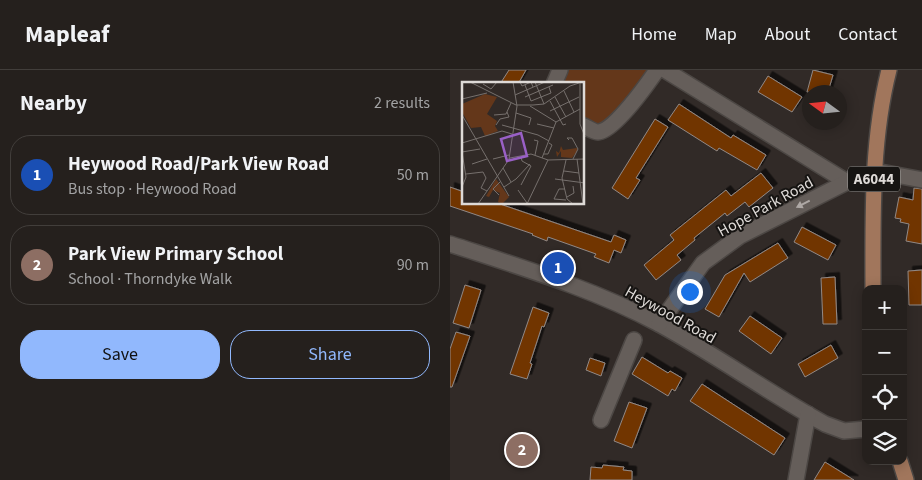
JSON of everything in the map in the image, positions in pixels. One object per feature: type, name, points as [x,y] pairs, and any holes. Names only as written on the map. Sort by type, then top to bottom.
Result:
[{"type":"main road","name":"A6044","points":[[872,285],[864,180],[889,70]]},
{"type":"main road","points":[[901,465],[906,480]]},
{"type":"street","points":[[555,82],[560,70]]},
{"type":"street","points":[[585,126],[598,132],[604,130],[620,118],[657,70]]},
{"type":"street","points":[[664,70],[864,180],[922,180]]},
{"type":"street","name":"Hope Park Road","points":[[659,324],[703,262],[740,236],[864,180]]},
{"type":"street","name":"Heywood Road","points":[[450,244],[517,266],[594,295],[639,329],[659,324],[825,424],[844,431],[862,429]]},
{"type":"street","points":[[601,420],[639,329]]},
{"type":"street","points":[[796,480],[808,414]]},
{"type":"shaded area","points":[[569,70],[651,70],[607,124],[599,125],[585,119],[585,82],[563,82]]},
{"type":"building","points":[[509,70],[526,70],[519,82],[501,82]]},
{"type":"building","points":[[813,70],[833,75],[830,85],[809,85]]},
{"type":"building","points":[[768,76],[802,97],[792,112],[758,92]]},
{"type":"building","points":[[679,104],[731,138],[733,135],[766,155],[757,170],[719,148],[717,151],[668,120]]},
{"type":"building","points":[[655,119],[668,127],[636,178],[640,180],[628,199],[612,188]]},
{"type":"building","points":[[761,173],[773,188],[749,207],[745,202],[727,216],[725,213],[694,238],[695,240],[677,255],[681,260],[656,280],[644,265],[674,240],[670,235],[726,190],[731,196]]},
{"type":"building","points":[[450,187],[462,191],[462,205],[503,205],[611,242],[614,235],[626,240],[621,253],[614,250],[609,263],[594,257],[596,254],[548,237],[547,241],[533,234],[450,206]]},
{"type":"building","points":[[914,188],[922,189],[922,244],[906,241],[909,224],[900,222],[901,219],[895,218],[899,197],[913,200]]},
{"type":"building","points":[[802,227],[836,245],[828,260],[794,242]]},
{"type":"building","points":[[778,243],[788,258],[750,282],[744,273],[719,317],[705,309],[725,275]]},
{"type":"building","points":[[922,270],[922,305],[909,305],[908,271]]},
{"type":"building","points":[[835,277],[837,324],[823,324],[821,278]]},
{"type":"building","points":[[465,285],[481,290],[469,328],[453,323]]},
{"type":"building","points":[[533,307],[549,313],[544,327],[542,326],[527,379],[510,374]]},
{"type":"building","points":[[750,316],[782,338],[771,354],[739,331]]},
{"type":"building","points":[[456,332],[470,336],[452,387],[450,387],[450,349]]},
{"type":"building","points":[[831,345],[838,358],[805,377],[798,364]]},
{"type":"building","points":[[642,357],[668,373],[670,371],[682,378],[675,391],[672,389],[668,396],[632,374]]},
{"type":"building","points":[[590,358],[605,363],[601,376],[586,370]]},
{"type":"building","points":[[702,384],[785,438],[774,455],[690,401]]},
{"type":"building","points":[[629,402],[647,408],[632,448],[614,441]]},
{"type":"building","points":[[825,462],[854,480],[814,480]]},
{"type":"building","points":[[603,465],[624,467],[623,470],[632,471],[632,480],[590,480],[591,467],[602,468]]},
{"type":"place","name":"Heywood Road/Park View Road","points":[[558,268]]},
{"type":"place","name":"Park View Primary School","points":[[522,450]]}]
